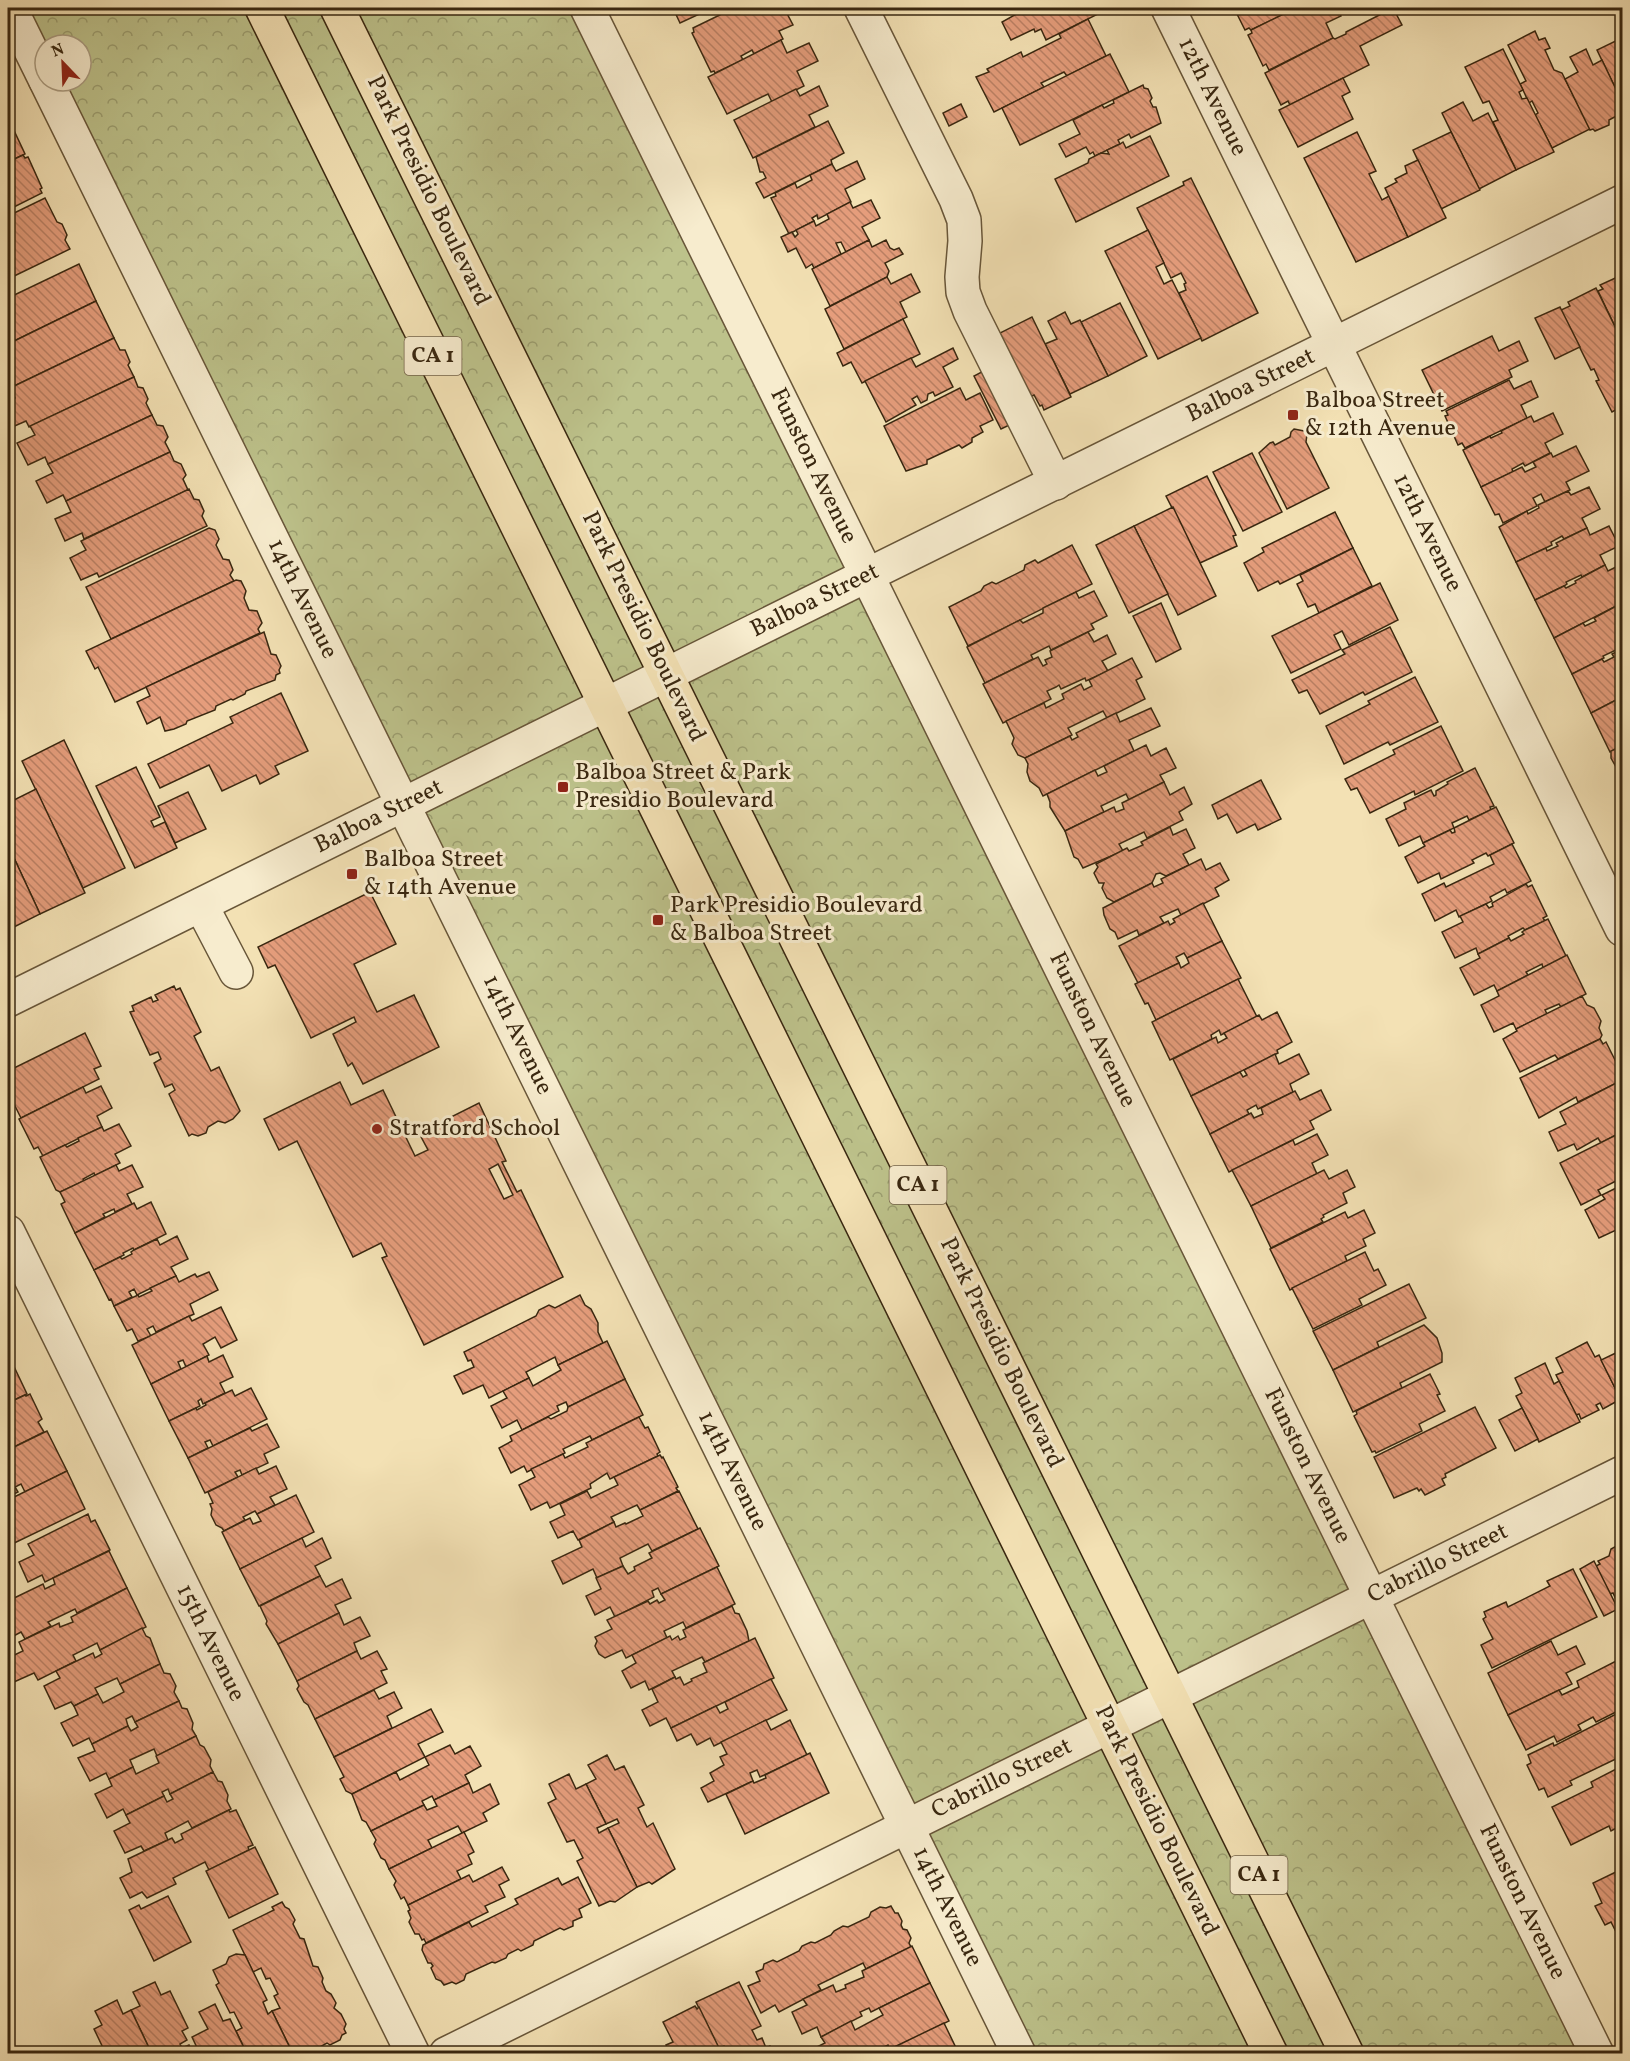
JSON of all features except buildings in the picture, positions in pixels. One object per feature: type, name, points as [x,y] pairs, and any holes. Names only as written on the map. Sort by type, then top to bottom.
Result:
[{"type":"highway","name":"Park Presidio Boulevard","points":[[261,8],[1271,2054]]},
{"type":"highway","name":"Park Presidio Boulevard","points":[[337,8],[1347,2054]]},
{"type":"street","name":"14th Avenue","points":[[10,8],[33,54]]},
{"type":"street","name":"Funston Avenue","points":[[587,8],[1596,2054]]},
{"type":"street","points":[[861,8],[956,199],[964,220],[963,292],[975,321],[1056,483]]},
{"type":"street","name":"12th Avenue","points":[[1168,8],[1623,929]]},
{"type":"street","name":"14th Avenue","points":[[52,93],[1020,2054]]},
{"type":"street","name":"Balboa Street","points":[[8,1000],[1623,202]]},
{"type":"street","points":[[201,905],[236,972]]},
{"type":"street","name":"15th Avenue","points":[[8,1232],[413,2054]]},
{"type":"street","name":"Cabrillo Street","points":[[447,2054],[1623,1473]]},
{"type":"green space","points":[[10,8],[587,8],[1596,2053],[1019,2053],[52,93],[93,93],[93,33],[34,33]]},
{"type":"place","name":"Balboa Street & 12th Avenue","points":[[1293,415]]},
{"type":"place","name":"Balboa Street & Park Presidio Boulevard","points":[[563,787]]},
{"type":"place","name":"Balboa Street & 14th Avenue","points":[[352,874]]},
{"type":"place","name":"Park Presidio Boulevard & Balboa Street","points":[[658,920]]},
{"type":"place","name":"Stratford School","points":[[377,1129]]}]
